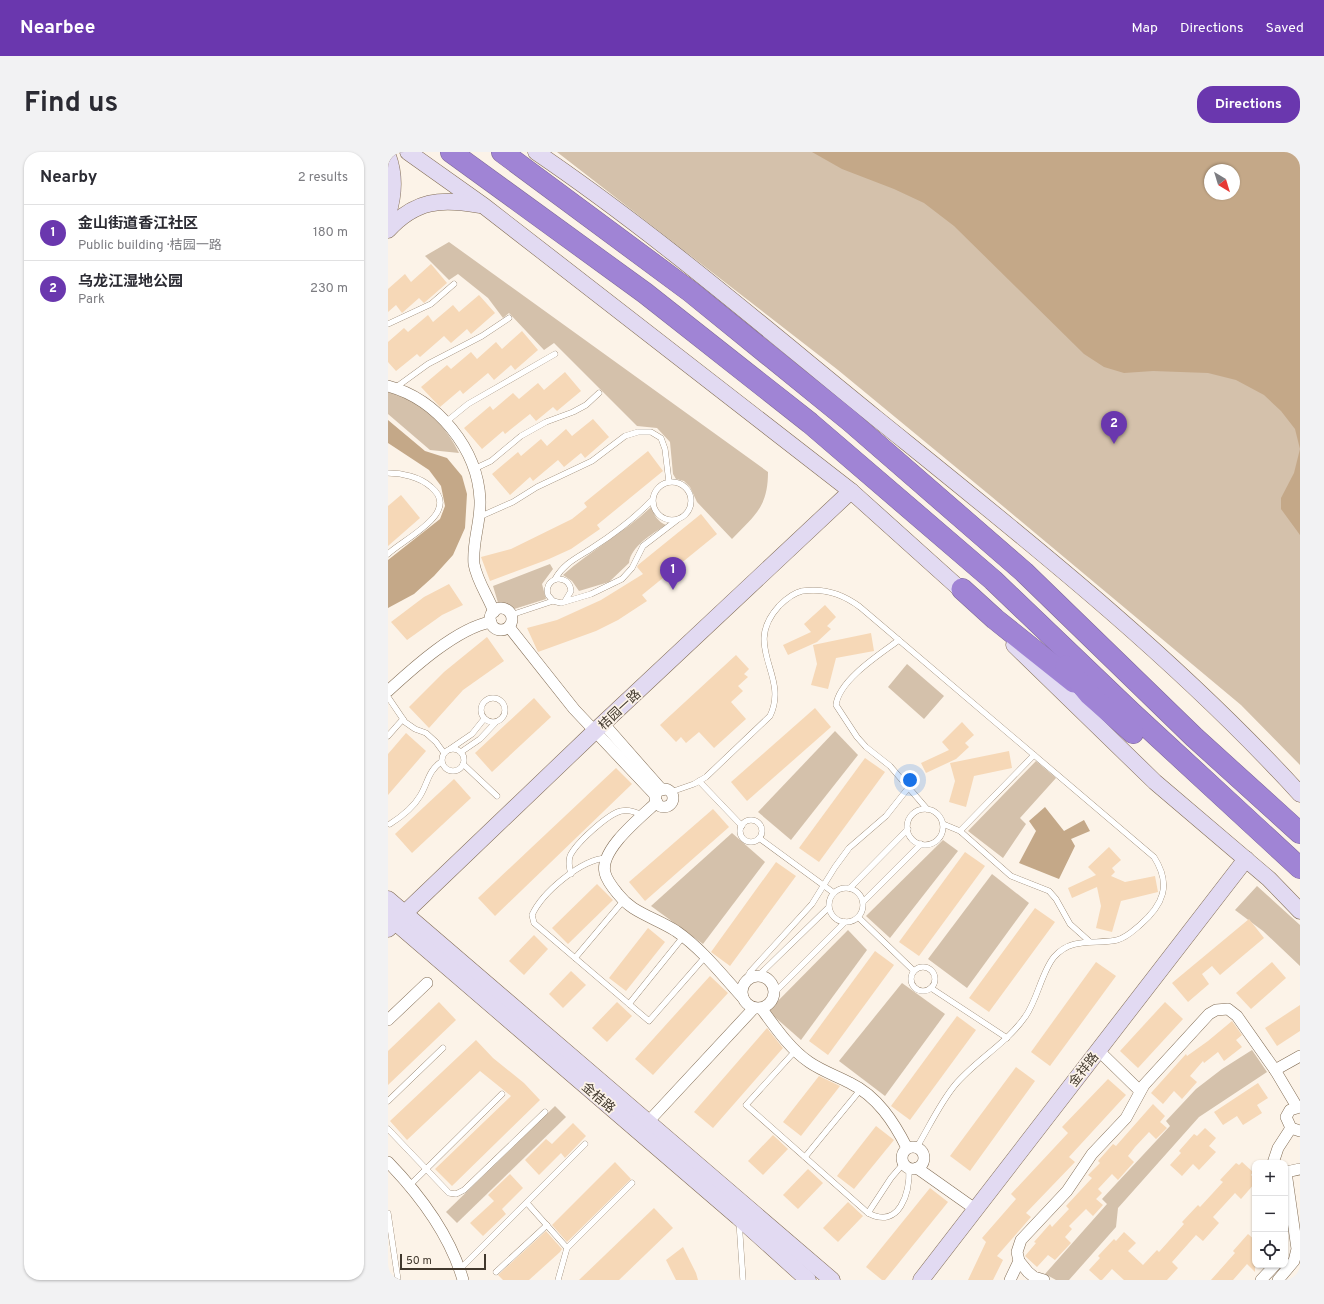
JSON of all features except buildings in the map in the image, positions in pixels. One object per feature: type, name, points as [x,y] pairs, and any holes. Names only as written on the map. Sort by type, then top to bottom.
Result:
[{"type":"highway","points":[[451,152],[645,293],[810,422],[993,580],[1136,717],[1300,868]]},
{"type":"highway","points":[[502,152],[692,292],[850,421],[1024,572],[1194,737],[1300,833]]},
{"type":"highway","points":[[993,580],[1090,695]]},
{"type":"highway","points":[[962,589],[995,619],[1090,695],[1300,882]]},
{"type":"main road","points":[[408,152],[484,206],[851,491],[962,589],[1010,641],[1155,782],[1246,859],[1285,894],[1300,911]]},
{"type":"main road","points":[[536,152],[725,293],[1022,536],[1172,668],[1260,750],[1300,794]]},
{"type":"main road","points":[[388,156],[393,176],[393,187],[388,214]]},
{"type":"main road","points":[[388,230],[408,212],[428,203],[457,201],[484,206]]},
{"type":"main road","name":"桔园一路","points":[[394,920],[851,491]]},
{"type":"main road","name":"金祥路","points":[[921,1280],[1246,859]]},
{"type":"main road","points":[[388,900],[394,920],[648,1122],[832,1280]]},
{"type":"main road","name":"金桔路","points":[[394,920],[738,1217],[808,1280]]},
{"type":"street","points":[[388,691],[412,670],[456,637],[492,617],[503,609],[511,615],[512,621],[508,627],[498,630],[492,617],[474,564],[474,548],[480,499],[474,469],[458,437],[446,422],[423,403],[392,387]]},
{"type":"street","points":[[508,627],[574,708],[599,727],[661,795],[616,842],[607,858],[604,872],[611,886],[624,900],[639,912],[663,923],[683,937],[705,957],[745,1002],[757,1008],[796,1050],[819,1068],[861,1089],[876,1102],[912,1148],[922,1150],[924,1157],[922,1164],[910,1167]]},
{"type":"street","points":[[648,1122],[757,1008],[769,1004],[774,993],[772,985],[769,981],[757,977],[749,979],[745,982],[742,992],[743,998]]},
{"type":"street","points":[[388,1020],[427,983]]},
{"type":"street","points":[[1044,1280],[1031,1274],[1019,1261],[1017,1252],[1021,1240],[1067,1191],[1092,1154],[1126,1118],[1140,1091],[1209,1014],[1216,1010],[1228,1009],[1238,1016],[1299,1107],[1290,1110],[1287,1113],[1286,1122],[1295,1129],[1278,1148],[1274,1160]]},
{"type":"street","points":[[1098,1050],[1140,1091]]},
{"type":"street","points":[[1275,1070],[1300,1056]]},
{"type":"street","points":[[912,1148],[902,1156],[910,1167],[975,1209]]},
{"type":"street","points":[[388,1162],[443,1233],[461,1275]]},
{"type":"street","points":[[1278,1280],[1291,1267],[1296,1256],[1297,1240],[1289,1209],[1286,1172],[1300,1169]]},
{"type":"street","points":[[1010,1280],[1019,1261]]},
{"type":"street","points":[[1261,1280],[1272,1268]]},
{"type":"lane","points":[[388,324],[431,304],[454,284]]},
{"type":"lane","points":[[392,387],[428,364],[482,336],[509,318]]},
{"type":"lane","points":[[446,422],[468,404],[555,354]]},
{"type":"lane","points":[[474,469],[491,461],[521,436],[546,422],[573,412],[586,405],[599,394]]},
{"type":"lane","points":[[479,517],[513,502],[537,487],[592,461],[625,436],[638,432],[651,432],[661,438],[665,449],[668,482]]},
{"type":"lane","points":[[388,473],[401,473],[430,485],[436,491],[441,505],[439,512],[432,519],[388,554]]},
{"type":"lane","points":[[511,615],[553,601],[565,601],[592,594],[622,579],[632,568],[643,546],[688,512],[690,507],[690,494],[681,484],[668,482],[657,488],[652,500],[637,516],[591,549],[569,561],[549,584],[547,592],[553,601]]},
{"type":"lane","points":[[652,500],[653,506],[660,516],[671,521],[677,520]]},
{"type":"lane","points":[[554,579],[566,580],[571,587],[570,595],[565,601]]},
{"type":"lane","points":[[661,795],[699,781],[761,726],[770,716],[775,707],[775,686],[764,649],[764,632],[775,611],[791,596],[807,590],[823,591],[844,596],[860,607],[1148,851],[1159,864],[1162,873],[1164,893],[1159,906],[1153,913],[1125,937],[1110,941],[1089,941],[1065,949],[1054,958],[1032,1008],[1007,1038],[976,1064],[955,1085],[912,1148]]},
{"type":"lane","points":[[899,640],[857,674],[840,693],[836,705],[857,737],[866,747],[890,766],[927,809],[938,814],[943,824],[941,835],[932,843],[921,844],[911,838],[908,829],[908,821],[916,812],[927,809]]},
{"type":"lane","points":[[388,697],[403,719],[415,729],[426,733],[436,742],[444,753]]},
{"type":"lane","points":[[461,752],[480,739],[495,723],[502,719],[506,711],[504,703],[498,698],[489,698],[483,703],[481,711],[484,719],[495,723]]},
{"type":"lane","points":[[388,736],[403,719]]},
{"type":"lane","points":[[450,749],[456,749],[461,752],[464,758],[463,764],[458,770],[451,771],[445,768],[442,762],[444,753],[472,734],[484,719]]},
{"type":"lane","points":[[960,831],[1034,755]]},
{"type":"lane","points":[[390,824],[417,801],[428,776],[435,767],[442,762]]},
{"type":"lane","points":[[463,764],[497,796]]},
{"type":"lane","points":[[699,781],[742,826]]},
{"type":"lane","points":[[745,982],[750,972],[812,904],[850,848],[886,816],[909,787]]},
{"type":"lane","points":[[571,874],[568,865],[572,851],[608,818],[623,810],[642,815]]},
{"type":"lane","points":[[751,820],[757,822],[762,828],[760,838],[754,842],[744,839],[740,832],[742,826],[751,820]]},
{"type":"lane","points":[[943,824],[960,831],[1011,876],[1049,891],[1056,899],[1070,924],[1089,941]]},
{"type":"lane","points":[[850,888],[908,829]]},
{"type":"lane","points":[[760,838],[834,892]]},
{"type":"lane","points":[[863,902],[921,844]]},
{"type":"lane","points":[[607,858],[587,863],[571,874],[538,905],[532,915],[532,919],[543,931],[650,1021],[705,957]]},
{"type":"lane","points":[[757,977],[828,908],[830,897],[834,892],[844,888],[850,888],[859,894],[863,902],[863,910],[858,917],[851,922],[845,922],[835,918],[828,908]]},
{"type":"lane","points":[[575,958],[624,900]]},
{"type":"lane","points":[[858,917],[914,971]]},
{"type":"lane","points":[[774,993],[845,922]]},
{"type":"lane","points":[[629,1004],[683,937]]},
{"type":"lane","points":[[921,967],[932,970],[935,981],[931,988],[924,991],[914,986],[912,978],[914,971],[921,967]]},
{"type":"lane","points":[[931,988],[1007,1038]]},
{"type":"lane","points":[[388,1101],[442,1048]]},
{"type":"lane","points":[[796,1050],[746,1105],[868,1213],[882,1218],[891,1215],[897,1210],[904,1200],[909,1184],[910,1167]]},
{"type":"lane","points":[[805,1157],[861,1089]]},
{"type":"lane","points":[[408,1187],[502,1094]]},
{"type":"lane","points":[[388,1129],[449,1193],[460,1193],[545,1112]]},
{"type":"lane","points":[[461,1275],[585,1144]]},
{"type":"lane","points":[[868,1213],[891,1178],[910,1167]]},
{"type":"lane","points":[[558,1280],[567,1248],[632,1184]]},
{"type":"lane","points":[[528,1203],[567,1248]]},
{"type":"lane","points":[[388,1213],[398,1280]]},
{"type":"lane","points":[[738,1217],[743,1280]]},
{"type":"lane","points":[[496,1272],[547,1225]]},
{"type":"shaded area","points":[[557,152],[832,152],[1253,379],[1300,426],[1300,765],[1241,705],[992,497],[838,370]]},
{"type":"shaded area","points":[[812,152],[1300,152],[1300,449],[1295,429],[1281,411],[1264,395],[1236,380],[1208,373],[1153,371],[1124,373],[1104,367],[1084,354],[954,226],[924,203],[894,189],[842,169]]},
{"type":"shaded area","points":[[449,242],[768,472],[766,494],[759,510],[732,539],[697,502],[690,487],[684,481],[676,479],[673,474],[670,442],[657,428],[637,426],[554,343],[544,350],[509,313],[503,318],[488,298],[458,274],[449,280],[425,256]]},
{"type":"shaded area","points":[[388,392],[399,395],[421,406],[439,423],[459,453],[430,450],[388,414]]},
{"type":"shaded area","points":[[388,420],[425,451],[447,458],[462,476],[467,494],[465,528],[453,555],[434,576],[414,594],[388,608],[388,560],[440,519],[445,506],[441,486],[429,470],[388,443]]},
{"type":"shaded area","points":[[1300,449],[1300,535],[1281,509],[1281,498],[1294,473]]},
{"type":"shaded area","points":[[651,507],[657,518],[666,525],[649,536],[638,546],[629,563],[609,582],[579,591],[572,581],[563,575],[585,557],[630,525]]},
{"type":"shaded area","points":[[550,564],[553,569],[542,584],[546,599],[511,610],[506,605],[499,606],[493,586]]},
{"type":"shaded area","points":[[907,664],[944,696],[924,719],[888,687]]},
{"type":"shaded area","points":[[835,731],[858,755],[791,840],[758,812]]},
{"type":"shaded area","points":[[1036,761],[1056,778],[1020,818],[1026,824],[1003,858],[968,831]]},
{"type":"shaded area","points":[[1045,807],[1064,831],[1084,820],[1090,831],[1071,839],[1075,846],[1059,879],[1019,863],[1036,831],[1029,821]]},
{"type":"shaded area","points":[[732,833],[765,862],[703,944],[651,906]]},
{"type":"shaded area","points":[[943,840],[958,851],[890,938],[866,916]]},
{"type":"shaded area","points":[[992,874],[1029,903],[967,988],[928,959]]},
{"type":"shaded area","points":[[1257,886],[1300,925],[1300,966],[1263,931],[1235,910]]},
{"type":"shaded area","points":[[848,930],[867,950],[801,1040],[768,1011]]},
{"type":"shaded area","points":[[902,983],[945,1014],[885,1096],[839,1061]]},
{"type":"shaded area","points":[[1252,1050],[1267,1072],[1199,1117],[1118,1208],[1116,1227],[1069,1280],[1056,1280],[1045,1274],[1107,1204],[1102,1199],[1170,1126],[1166,1121],[1196,1089],[1222,1069]]},
{"type":"shaded area","points":[[555,1106],[566,1117],[457,1223],[446,1212]]},
{"type":"place","name":"乌龙江湿地公园","points":[[1114,444]]},
{"type":"place","name":"金山街道香江社区","points":[[673,590]]}]
